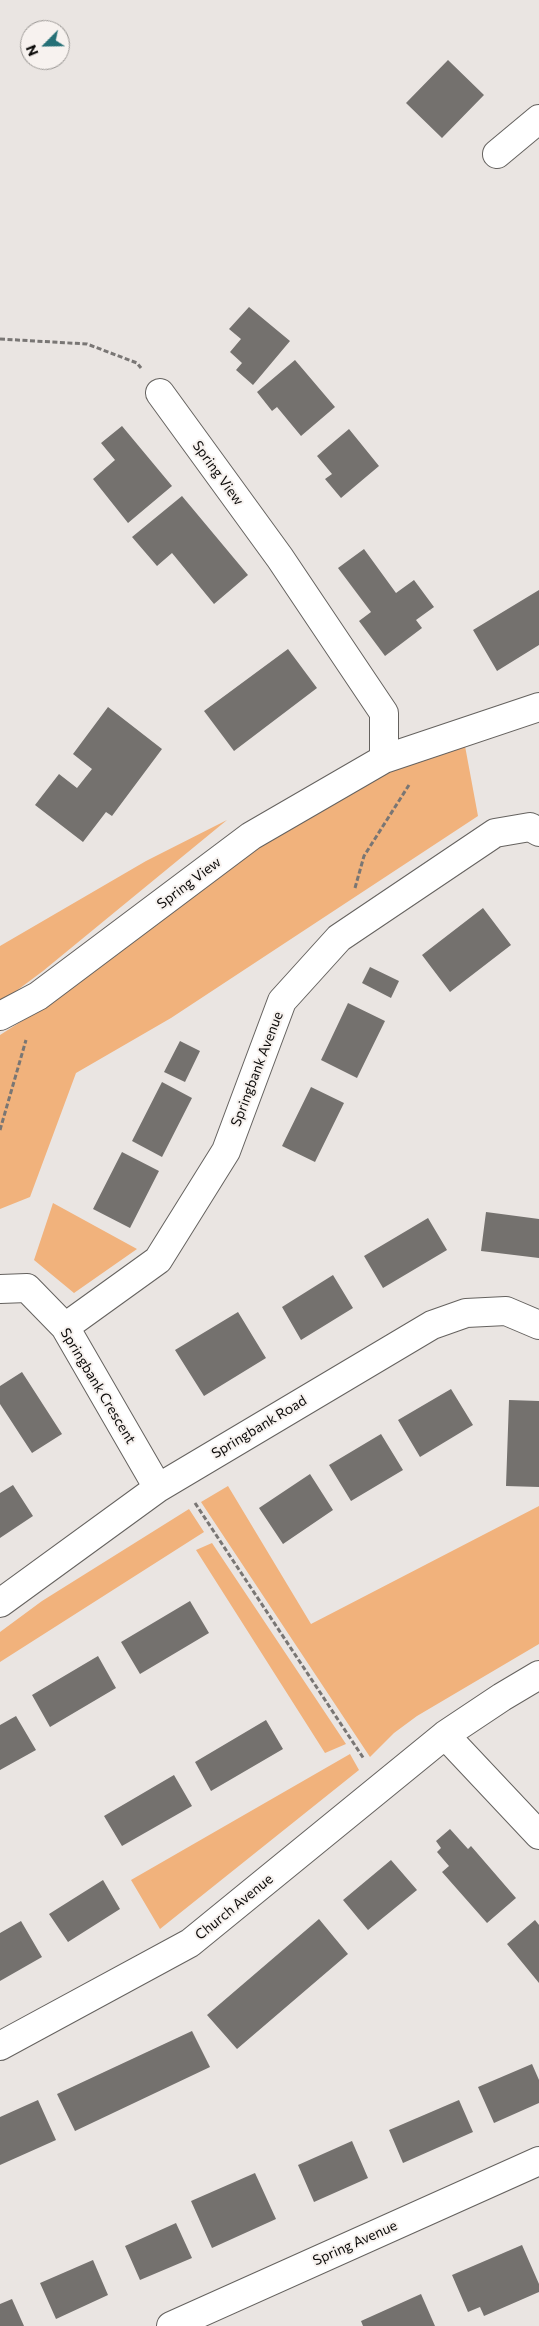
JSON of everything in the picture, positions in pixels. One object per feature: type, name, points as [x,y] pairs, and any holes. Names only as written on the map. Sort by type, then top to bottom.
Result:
[{"type":"street","points":[[497,154],[539,119]]},
{"type":"street","name":"Spring View","points":[[160,393],[280,558],[384,713],[384,759]]},
{"type":"street","name":"Spring View","points":[[0,1016],[38,996],[251,836],[384,759],[539,707]]},
{"type":"street","name":"Springbank Avenue","points":[[65,1327],[158,1260],[226,1151],[282,1001],[339,938],[496,832],[530,827],[539,832]]},
{"type":"street","name":"Springbank Crescent","points":[[0,1289],[27,1288],[65,1327],[167,1482]]},
{"type":"street","name":"Springbank Road","points":[[0,1603],[167,1482],[432,1325],[466,1312],[506,1311],[539,1326]]},
{"type":"street","name":"Church Avenue","points":[[0,2046],[190,1943],[445,1735],[539,1675]]},
{"type":"street","points":[[445,1735],[539,1835]]},
{"type":"street","name":"Spring Avenue","points":[[171,2326],[539,2161]]},
{"type":"path","points":[[0,339],[87,344],[137,363],[160,393]]},
{"type":"path","points":[[339,938],[364,856],[411,782]]},
{"type":"path","points":[[0,1130],[38,996]]},
{"type":"path","points":[[167,1482],[382,1786]]},
{"type":"shaded area","points":[[465,746],[478,816],[171,1018],[76,1073],[30,1197],[0,1209],[0,1035],[61,996],[166,903],[399,762]]},
{"type":"shaded area","points":[[227,820],[43,971],[0,1003],[0,946],[146,861]]},
{"type":"shaded area","points":[[53,1203],[137,1249],[74,1293],[34,1260]]},
{"type":"shaded area","points":[[228,1486],[311,1624],[539,1506],[539,1644],[417,1716],[394,1733],[370,1757],[201,1502]]},
{"type":"shaded area","points":[[189,1509],[204,1532],[0,1662],[0,1632],[42,1601]]},
{"type":"shaded area","points":[[212,1543],[346,1744],[325,1753],[196,1550]]},
{"type":"shaded area","points":[[350,1754],[359,1770],[160,1929],[131,1880]]},
{"type":"building","points":[[448,60],[484,95],[442,138],[406,103]]},
{"type":"building","points":[[249,307],[290,341],[253,385],[236,370],[242,363],[230,352],[241,339],[229,329]]},
{"type":"building","points":[[295,360],[335,407],[301,436],[277,407],[272,411],[257,392]]},
{"type":"building","points":[[122,426],[172,486],[128,523],[93,479],[115,460],[101,443]]},
{"type":"building","points":[[349,429],[379,466],[341,498],[325,479],[332,474],[317,456]]},
{"type":"building","points":[[182,496],[248,575],[214,604],[172,553],[157,566],[132,537]]},
{"type":"building","points":[[364,549],[396,593],[414,580],[434,607],[416,620],[422,628],[385,656],[359,621],[371,612],[338,568]]},
{"type":"building","points":[[539,590],[539,645],[497,671],[473,630]]},
{"type":"building","points":[[288,649],[317,688],[234,751],[204,711]]},
{"type":"building","points":[[108,707],[162,749],[112,816],[106,812],[83,842],[35,805],[59,774],[77,788],[92,769],[73,754]]},
{"type":"building","points":[[483,908],[511,945],[450,992],[422,955]]},
{"type":"building","points":[[370,967],[399,981],[391,998],[362,983]]},
{"type":"building","points":[[348,1003],[385,1021],[357,1078],[321,1060]]},
{"type":"building","points":[[180,1041],[200,1051],[185,1082],[164,1072]]},
{"type":"building","points":[[162,1082],[192,1098],[162,1157],[132,1141]]},
{"type":"building","points":[[311,1087],[344,1103],[315,1162],[282,1146]]},
{"type":"building","points":[[122,1152],[159,1171],[130,1228],[93,1209]]},
{"type":"building","points":[[486,1212],[539,1219],[539,1258],[481,1251]]},
{"type":"building","points":[[428,1218],[447,1250],[383,1288],[364,1256]]},
{"type":"building","points":[[333,1275],[353,1308],[301,1340],[282,1307]]},
{"type":"building","points":[[238,1312],[266,1358],[204,1396],[175,1350]]},
{"type":"building","points":[[22,1372],[62,1434],[32,1453],[0,1404],[0,1386]]},
{"type":"building","points":[[451,1389],[473,1425],[420,1457],[398,1420]]},
{"type":"building","points":[[509,1400],[539,1401],[539,1487],[506,1486]]},
{"type":"building","points":[[381,1434],[403,1470],[351,1501],[329,1465]]},
{"type":"building","points":[[310,1474],[333,1510],[283,1544],[259,1508]]},
{"type":"building","points":[[13,1485],[33,1516],[0,1538],[0,1493]]},
{"type":"building","points":[[190,1601],[209,1633],[140,1674],[121,1642]]},
{"type":"building","points":[[98,1656],[116,1688],[50,1727],[32,1695]]},
{"type":"building","points":[[16,1716],[36,1750],[0,1770],[0,1725]]},
{"type":"building","points":[[266,1720],[283,1749],[211,1791],[195,1762]]},
{"type":"building","points":[[174,1775],[192,1806],[122,1846],[104,1816]]},
{"type":"building","points":[[450,1829],[468,1849],[471,1846],[516,1898],[487,1923],[442,1872],[449,1866],[437,1852],[441,1848],[436,1841]]},
{"type":"building","points":[[391,1860],[417,1890],[368,1930],[343,1900]]},
{"type":"building","points":[[103,1880],[120,1909],[68,1942],[49,1914]]},
{"type":"building","points":[[319,1919],[348,1954],[237,2049],[207,2015]]},
{"type":"building","points":[[535,1920],[539,1925],[539,1983],[507,1944]]},
{"type":"building","points":[[21,1921],[42,1957],[0,1981],[0,1933]]},
{"type":"building","points":[[192,2031],[210,2067],[75,2131],[57,2094]]},
{"type":"building","points":[[532,2064],[539,2080],[539,2103],[494,2123],[478,2087]]},
{"type":"building","points":[[38,2100],[56,2140],[0,2165],[0,2117]]},
{"type":"building","points":[[459,2100],[473,2132],[403,2163],[389,2130]]},
{"type":"building","points":[[352,2141],[368,2178],[314,2202],[298,2165]]},
{"type":"building","points":[[255,2173],[276,2219],[212,2248],[191,2201]]},
{"type":"building","points":[[176,2223],[192,2258],[140,2280],[125,2246]]},
{"type":"building","points":[[522,2245],[539,2284],[539,2292],[484,2316],[480,2307],[468,2312],[452,2275]]},
{"type":"building","points":[[93,2260],[108,2295],[56,2319],[40,2283]]},
{"type":"building","points":[[421,2294],[435,2326],[363,2326],[361,2321]]},
{"type":"building","points":[[12,2299],[24,2326],[0,2326],[0,2304]]}]
